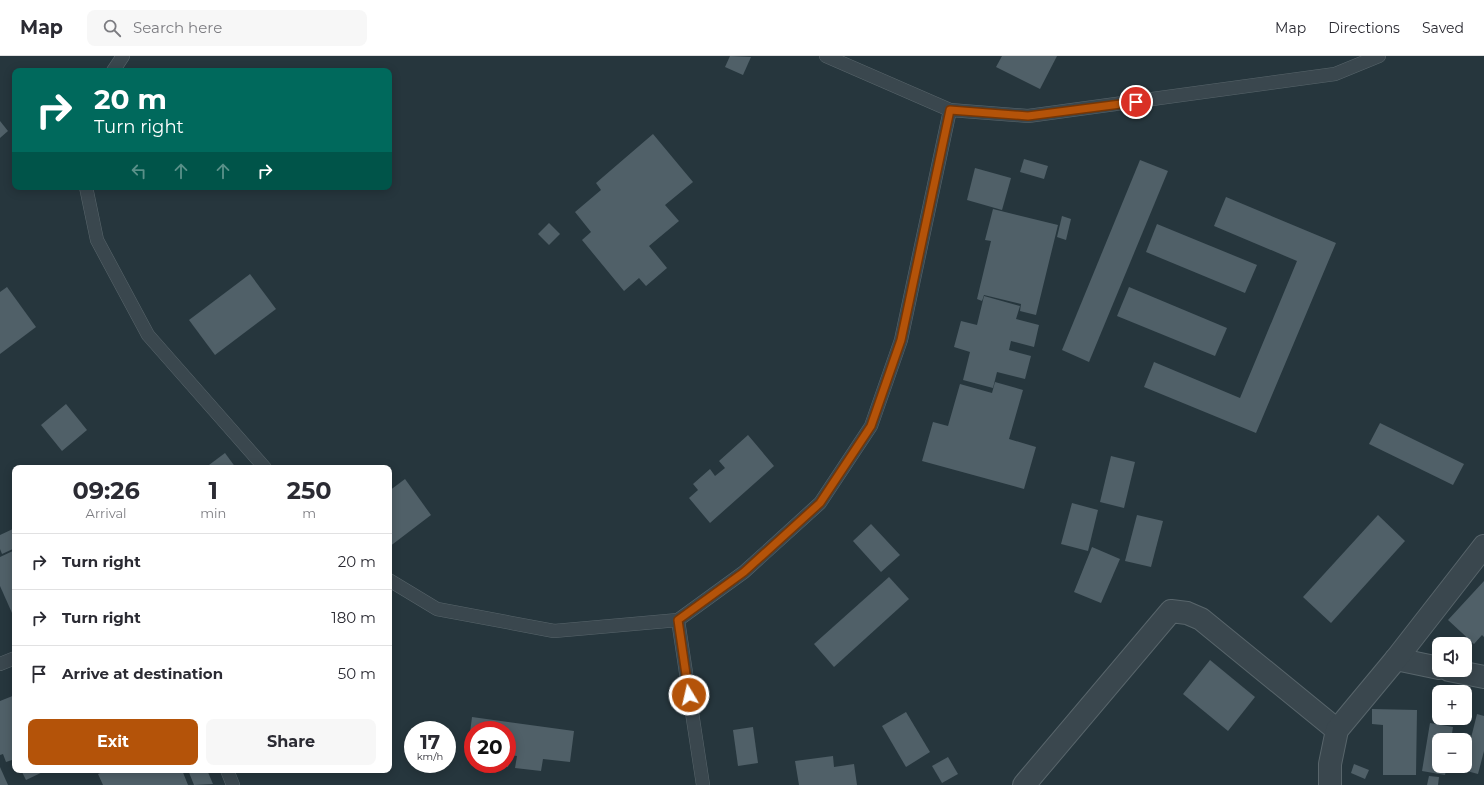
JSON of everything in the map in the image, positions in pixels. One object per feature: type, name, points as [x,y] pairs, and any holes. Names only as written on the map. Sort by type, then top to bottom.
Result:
[{"type":"street","points":[[1330,785],[1330,764],[1337,730],[1396,659],[1484,546]]},
{"type":"street","points":[[1024,785],[1171,611],[1186,613],[1201,619],[1337,730]]},
{"type":"street","points":[[1396,659],[1432,667]]},
{"type":"street","points":[[1472,675],[1484,677]]},
{"type":"lane","points":[[115,68],[123,56]]},
{"type":"lane","points":[[826,56],[950,110],[1028,116],[1335,74],[1379,56]]},
{"type":"lane","points":[[392,582],[437,609],[554,631],[678,620],[744,572],[820,503],[871,426],[901,340],[950,110]]},
{"type":"lane","points":[[87,190],[97,240],[148,335],[262,465]]},
{"type":"lane","points":[[678,620],[702,785]]},
{"type":"lane","points":[[0,664],[12,659]]},
{"type":"lane","points":[[228,773],[233,785]]},
{"type":"building","points":[[730,56],[751,57],[743,75],[725,67]]},
{"type":"building","points":[[1002,56],[1057,56],[1040,89],[996,67]]},
{"type":"building","points":[[0,121],[8,131],[0,138]]},
{"type":"building","points":[[653,134],[693,182],[665,205],[679,221],[649,246],[667,268],[646,286],[639,278],[624,291],[582,240],[591,232],[575,212],[601,190],[596,183]]},
{"type":"building","points":[[1024,159],[1048,166],[1044,179],[1020,172]]},
{"type":"building","points":[[1140,160],[1168,171],[1089,362],[1062,350]]},
{"type":"building","points":[[975,168],[1011,178],[1002,210],[967,200]]},
{"type":"building","points":[[1226,197],[1336,243],[1256,433],[1144,387],[1154,362],[1240,398],[1297,261],[1214,226]]},
{"type":"building","points":[[993,209],[1058,225],[1036,315],[1020,311],[1021,304],[984,295],[982,301],[977,299],[991,241],[985,240]]},
{"type":"building","points":[[1062,216],[1071,219],[1066,240],[1057,237]]},
{"type":"building","points":[[549,223],[560,234],[549,245],[538,234]]},
{"type":"building","points":[[1157,224],[1257,265],[1245,293],[1146,252]]},
{"type":"building","points":[[250,274],[276,309],[215,355],[189,320]]},
{"type":"building","points":[[7,287],[36,327],[0,354],[0,292]]},
{"type":"building","points":[[1129,287],[1227,328],[1215,356],[1117,316]]},
{"type":"building","points":[[984,296],[1020,306],[1016,319],[1039,325],[1034,347],[1011,341],[1009,350],[1031,356],[1025,379],[997,372],[993,388],[963,380],[970,352],[954,347],[961,321],[977,325]]},
{"type":"building","points":[[995,382],[1023,390],[1009,439],[1036,447],[1024,489],[922,461],[933,422],[948,426],[960,384],[992,393]]},
{"type":"building","points":[[66,404],[87,430],[62,451],[41,425]]},
{"type":"building","points":[[1380,423],[1464,464],[1453,485],[1369,444]]},
{"type":"building","points":[[748,435],[774,466],[710,523],[689,498],[698,490],[693,484],[710,469],[715,476],[725,468],[719,461]]},
{"type":"building","points":[[225,453],[234,465],[209,465]]},
{"type":"building","points":[[1111,456],[1135,462],[1124,508],[1100,502]]},
{"type":"building","points":[[405,479],[431,515],[392,545],[392,489]]},
{"type":"building","points":[[1072,503],[1098,510],[1088,551],[1061,544]]},
{"type":"building","points":[[1137,515],[1163,521],[1151,567],[1125,561]]},
{"type":"building","points":[[1378,515],[1405,541],[1331,623],[1303,597]]},
{"type":"building","points":[[871,524],[900,555],[881,572],[853,541]]},
{"type":"building","points":[[12,529],[12,549],[2,554],[0,549],[0,535]]},
{"type":"building","points":[[1092,547],[1120,559],[1101,603],[1074,592]]},
{"type":"building","points":[[12,551],[12,613],[0,586],[0,557]]},
{"type":"building","points":[[889,577],[909,599],[834,667],[814,644]]},
{"type":"building","points":[[1484,581],[1484,637],[1482,635],[1474,644],[1472,642],[1472,637],[1466,637],[1448,620]]},
{"type":"building","points":[[1210,660],[1255,697],[1228,731],[1183,694]]},
{"type":"building","points":[[12,696],[12,760],[6,762],[3,754],[0,755],[0,701]]},
{"type":"building","points":[[1372,709],[1417,710],[1416,775],[1383,775],[1383,725],[1372,724]]},
{"type":"building","points":[[906,712],[930,752],[906,767],[882,726]]},
{"type":"building","points":[[1477,714],[1484,716],[1484,751],[1478,774],[1472,772],[1472,734]]},
{"type":"building","points":[[472,717],[501,721],[472,721]]},
{"type":"building","points":[[516,723],[574,731],[570,762],[543,759],[541,771],[516,768]]},
{"type":"building","points":[[1430,723],[1432,725],[1453,727],[1452,733],[1432,733],[1432,773],[1422,771]]},
{"type":"building","points":[[753,727],[758,763],[738,766],[733,730]]},
{"type":"building","points":[[833,756],[834,767],[854,764],[857,785],[799,785],[795,761]]},
{"type":"building","points":[[948,757],[958,774],[942,783],[932,766]]},
{"type":"building","points":[[1354,764],[1369,770],[1365,779],[1351,773]]},
{"type":"building","points":[[0,767],[8,785],[0,785]]},
{"type":"building","points":[[22,773],[41,773],[26,780]]},
{"type":"building","points":[[183,773],[188,785],[103,785],[98,774]]},
{"type":"building","points":[[189,773],[208,773],[213,784],[194,785]]},
{"type":"building","points":[[1434,773],[1445,773],[1445,775]]},
{"type":"building","points":[[1429,776],[1439,777],[1438,785],[1427,785]]},
{"type":"route","points":[[689,695],[678,620],[744,572],[820,503],[871,426],[901,340],[950,110],[1028,116],[1136,102]]}]
